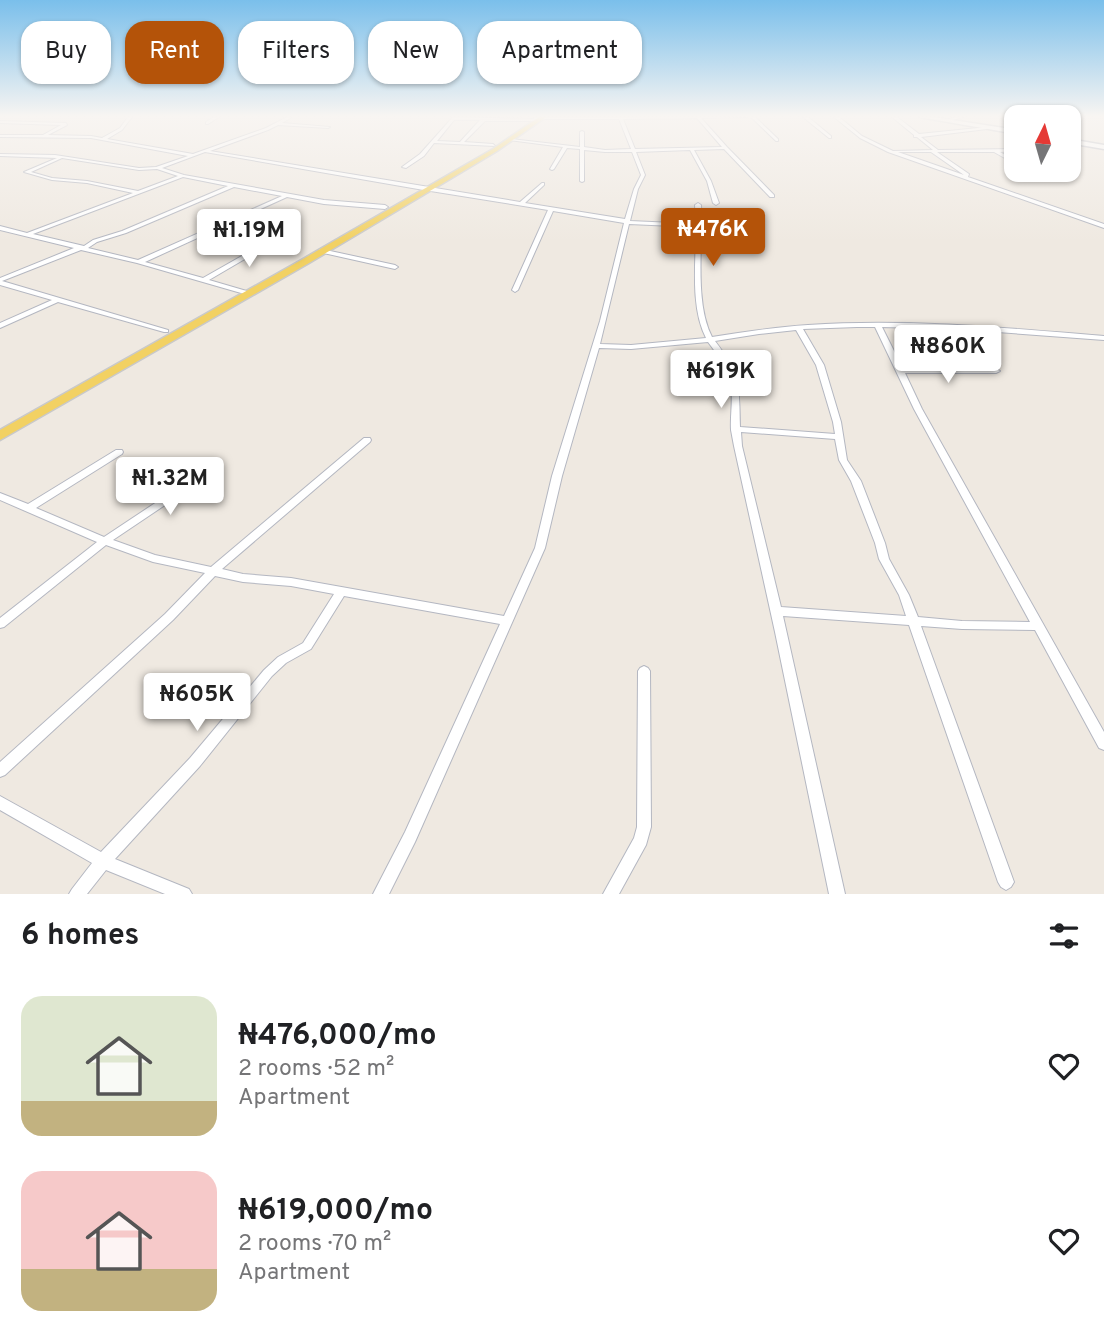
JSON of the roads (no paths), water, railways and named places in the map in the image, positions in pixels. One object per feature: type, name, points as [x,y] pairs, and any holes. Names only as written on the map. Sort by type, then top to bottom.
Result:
[{"type":"main road","points":[[0,427],[166,331],[321,251],[471,159]]},
{"type":"main road","points":[[0,436],[384,207],[476,159]]},
{"type":"street","points":[[60,159],[25,172],[138,193]]},
{"type":"street","points":[[76,159],[142,169],[157,168],[182,159]]},
{"type":"street","points":[[249,159],[626,222],[699,226]]},
{"type":"street","points":[[404,167],[416,159]]},
{"type":"street","points":[[552,169],[558,159]]},
{"type":"street","points":[[582,159],[582,181]]},
{"type":"street","points":[[381,894],[416,825],[540,548],[557,477],[596,346],[626,222],[643,175],[636,159]]},
{"type":"street","points":[[697,159],[709,181],[716,203]]},
{"type":"street","points":[[735,159],[772,196]]},
{"type":"street","points":[[911,159],[1104,226]]},
{"type":"street","points":[[944,159],[968,176],[963,178]]},
{"type":"street","points":[[157,168],[183,176],[335,204],[384,207]]},
{"type":"street","points":[[26,234],[183,176]]},
{"type":"street","points":[[521,204],[542,184]]},
{"type":"street","points":[[0,282],[233,186]]},
{"type":"street","points":[[139,262],[286,195]]},
{"type":"street","points":[[698,205],[702,326],[733,373],[738,397],[735,429],[836,894]]},
{"type":"street","points":[[515,290],[551,209]]},
{"type":"street","points":[[0,228],[139,262],[244,292]]},
{"type":"street","points":[[205,280],[265,245],[271,237]]},
{"type":"street","points":[[321,251],[395,267]]},
{"type":"street","points":[[0,282],[166,331]]},
{"type":"street","points":[[0,326],[60,299]]},
{"type":"street","points":[[596,346],[631,347],[799,329],[878,325],[1104,338]]},
{"type":"street","points":[[878,325],[918,409],[1104,744]]},
{"type":"street","points":[[799,329],[820,365],[837,422],[842,460],[856,481],[884,559],[900,585],[915,622],[1006,882]]},
{"type":"street","points":[[900,371],[996,371]]},
{"type":"street","points":[[735,429],[837,437]]},
{"type":"street","points":[[0,771],[169,617],[213,571],[368,440]]},
{"type":"street","points":[[29,508],[119,452]]},
{"type":"street","points":[[0,624],[105,541],[217,466]]},
{"type":"street","points":[[0,496],[105,541],[153,558],[243,578],[291,582],[507,621]]},
{"type":"street","points":[[77,894],[103,861],[195,762],[268,673],[282,660],[307,646],[341,591]]},
{"type":"street","points":[[776,611],[915,622],[1037,626]]},
{"type":"street","points":[[611,894],[641,840],[644,827],[644,671]]},
{"type":"street","points":[[0,803],[103,861],[184,894]]}]
